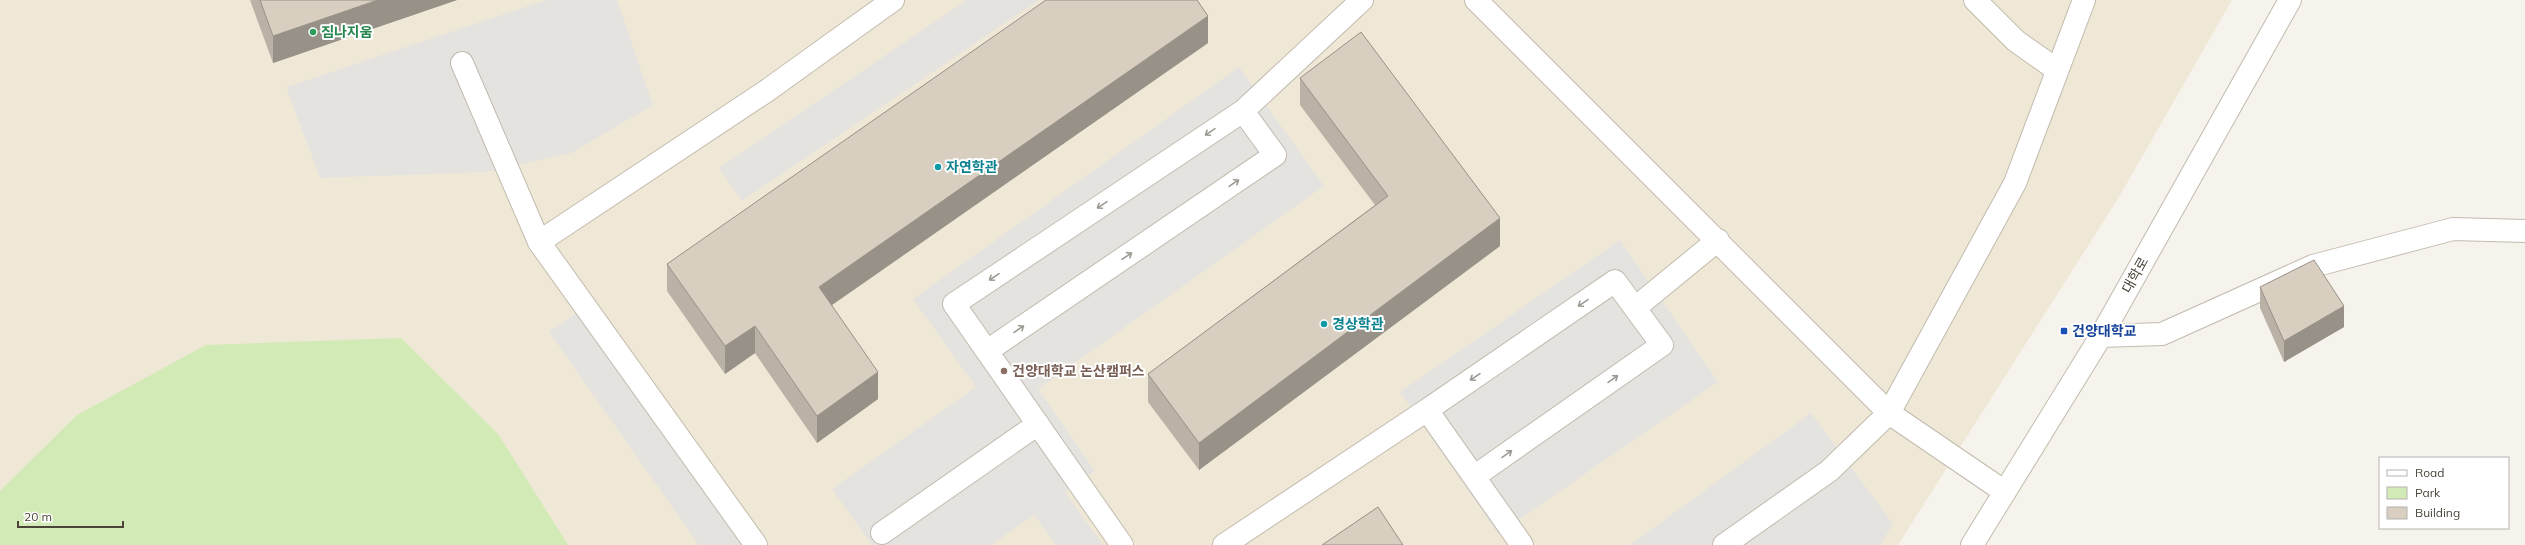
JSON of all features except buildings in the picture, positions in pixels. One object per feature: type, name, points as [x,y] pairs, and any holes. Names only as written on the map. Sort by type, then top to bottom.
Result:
[{"type":"street","points":[[539,242],[765,92],[893,0]]},
{"type":"street","points":[[1122,545],[954,304],[1243,111],[1362,0]]},
{"type":"street","points":[[1476,0],[1718,240],[1889,413],[2005,492]]},
{"type":"street","points":[[1975,0],[2016,40],[2057,70]]},
{"type":"street","points":[[1724,545],[1830,471],[1889,413],[2016,183],[2084,0]]},
{"type":"street","name":"대학로","points":[[1972,545],[2101,336],[2290,0]]},
{"type":"street","points":[[462,63],[539,242],[756,545]]},
{"type":"street","points":[[987,351],[1275,155],[1243,111]]},
{"type":"street","points":[[2101,336],[2162,334],[2313,266],[2453,229],[2525,231]]},
{"type":"street","points":[[1635,308],[1718,240]]},
{"type":"street","points":[[1224,545],[1427,410],[1615,281],[1662,345],[1475,476]]},
{"type":"street","points":[[1427,410],[1475,476],[1522,545]]},
{"type":"street","points":[[882,533],[1038,424]]},
{"type":"shaded area","name":"건양대학교 논산캠퍼스","points":[[0,0],[2232,0],[2119,197],[1898,545],[0,545]]},
{"type":"shaded area","points":[[546,0],[617,0],[653,105],[571,153],[486,172],[320,178],[286,87]]},
{"type":"shaded area","points":[[967,0],[1039,0],[742,201],[719,168]]},
{"type":"shaded area","points":[[1239,67],[1324,186],[1038,389],[1095,471],[1065,492],[1103,545],[1056,545],[1034,515],[991,545],[872,545],[832,489],[976,387],[913,299]]},
{"type":"shaded area","points":[[1620,240],[1718,382],[1498,534],[1400,392]]},
{"type":"shaded area","points":[[581,310],[746,545],[699,545],[549,332]]},
{"type":"shaded area","points":[[1811,413],[1893,524],[1880,545],[1630,545]]},
{"type":"green space","points":[[401,338],[498,434],[568,545],[0,545],[0,491],[77,415],[206,345]]},
{"type":"place","name":"짐나지움","points":[[313,32]]},
{"type":"place","name":"자연학관","points":[[938,167]]},
{"type":"place","name":"경상학관","points":[[1324,324]]},
{"type":"place","name":"건양대학교","points":[[2064,331]]},
{"type":"place","name":"건양대학교 논산캠퍼스","points":[[1004,371]]}]
